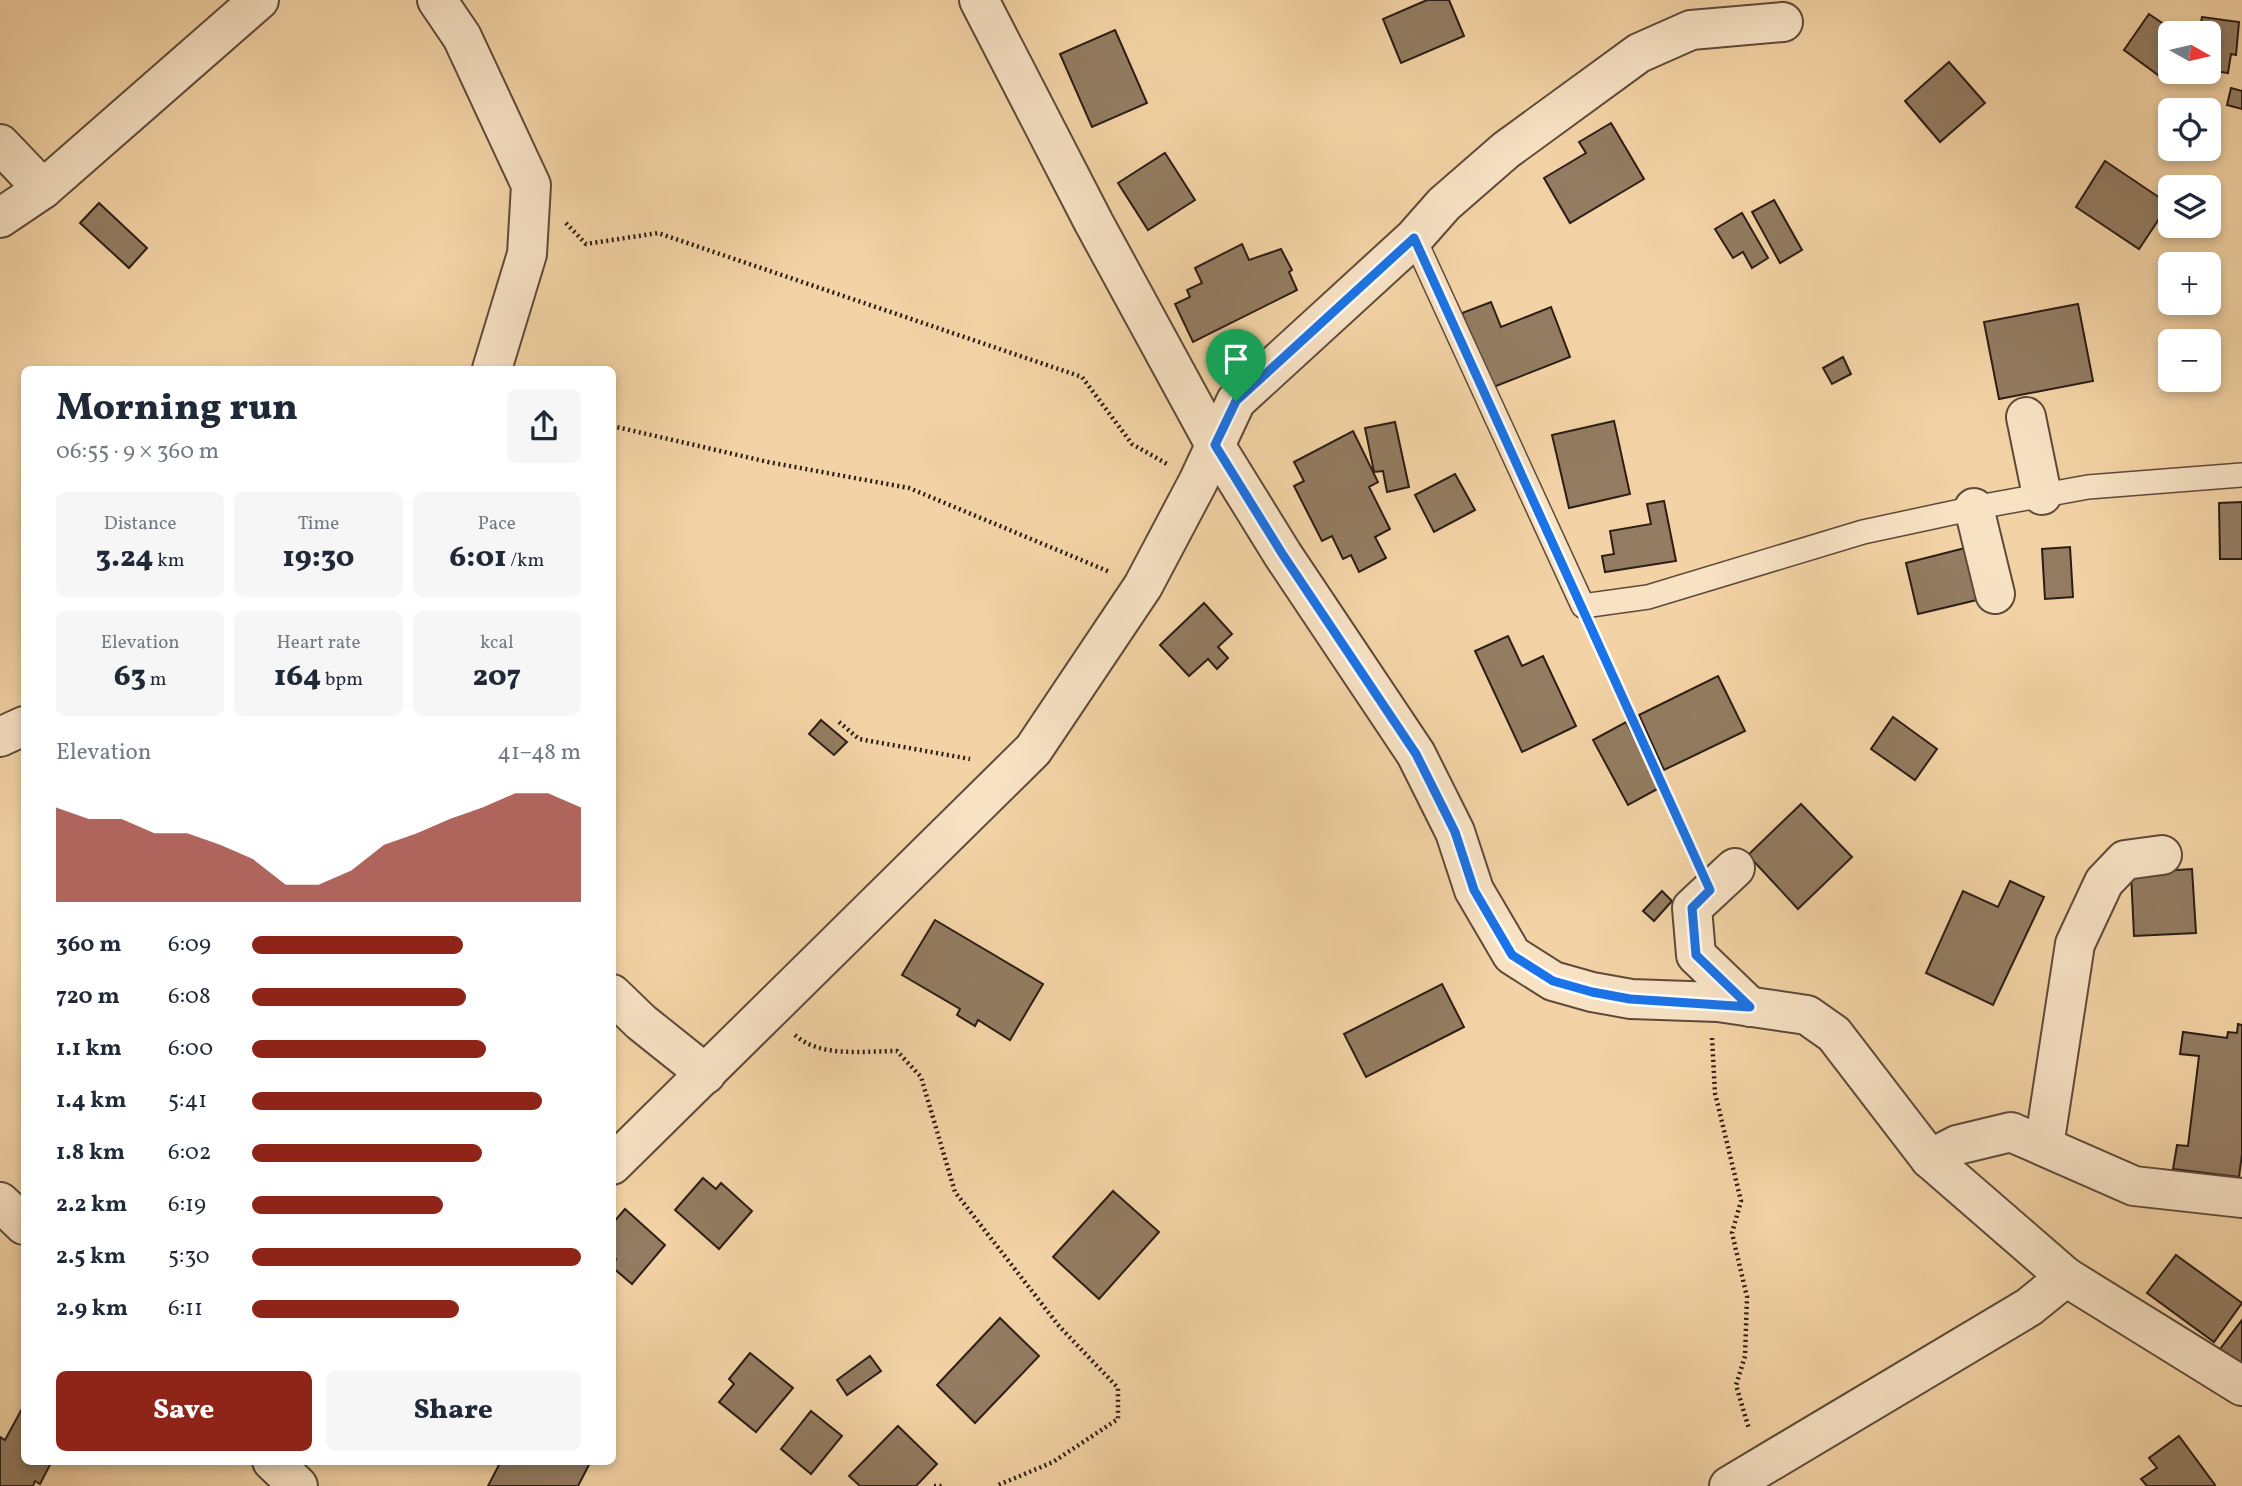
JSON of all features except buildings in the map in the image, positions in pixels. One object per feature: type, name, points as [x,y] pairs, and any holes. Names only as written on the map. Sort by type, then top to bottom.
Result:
[{"type":"street","points":[[0,218],[43,189],[259,0]]},
{"type":"street","points":[[437,0],[462,37],[531,185],[527,254],[493,366]]},
{"type":"street","points":[[979,0],[1094,223],[1215,445],[1283,555],[1416,754],[1455,832],[1474,890],[1512,955],[1553,981],[1592,992],[1630,999],[1710,1002],[1807,1015],[1834,1034],[1930,1160],[2066,1277],[2242,1386]]},
{"type":"street","points":[[616,1161],[1033,750],[1143,586],[1198,482],[1236,401],[1414,238],[1444,204],[1506,150],[1639,53],[1691,30],[1783,22]]},
{"type":"street","points":[[0,145],[43,189]]},
{"type":"street","points":[[2026,417],[2042,495]]},
{"type":"street","points":[[1974,508],[1995,594]]},
{"type":"street","points":[[0,737],[21,727]]},
{"type":"street","points":[[2044,1146],[2075,944],[2105,882],[2125,860],[2162,855]]},
{"type":"street","points":[[1722,879],[1692,908],[1696,955],[1750,1007]]},
{"type":"street","points":[[616,998],[641,1022],[706,1074]]},
{"type":"street","points":[[1930,1160],[1957,1145],[2011,1132],[2133,1186],[2242,1198]]},
{"type":"street","points":[[0,1202],[21,1222]]},
{"type":"street","points":[[1729,1486],[2029,1307],[2066,1277]]},
{"type":"lane","points":[[1414,238],[1583,606],[1648,597],[1863,532],[1974,508],[2088,487],[2242,475]]},
{"type":"path","points":[[531,185],[586,244],[658,233],[1082,377],[1132,444],[1198,482]]},
{"type":"path","points":[[616,427],[768,462],[909,488],[1143,586]]},
{"type":"path","points":[[1583,606],[1587,623],[1722,879]]},
{"type":"path","points":[[839,722],[859,739],[1016,766]]},
{"type":"path","points":[[1710,1002],[1715,1093],[1741,1201],[1732,1233],[1747,1297],[1745,1356],[1736,1385],[1747,1425],[1771,1460]]},
{"type":"path","points":[[768,1010],[806,1046],[842,1051],[897,1051],[921,1077],[955,1192],[1059,1326],[1118,1388],[1118,1419],[1053,1462],[996,1486]]},
{"type":"path","points":[[934,1486],[943,1486]]},
{"type":"route","points":[[1414,238],[1710,890],[1692,908],[1696,955],[1750,1007],[1718,1002],[1630,999],[1592,992],[1553,981],[1512,955],[1474,890],[1455,832],[1416,754],[1283,555],[1215,445],[1236,401],[1414,238]]}]
